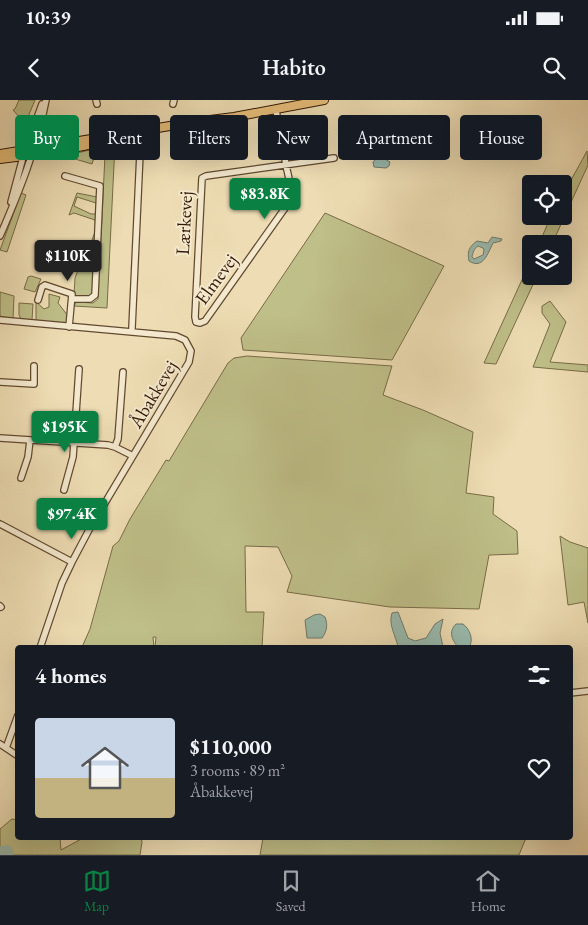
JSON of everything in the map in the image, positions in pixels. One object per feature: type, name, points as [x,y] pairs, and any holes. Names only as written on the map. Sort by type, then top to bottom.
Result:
[{"type":"main road","points":[[160,129],[324,100]]},
{"type":"main road","points":[[0,157],[15,154]]},
{"type":"street","points":[[42,115],[45,100]]},
{"type":"street","points":[[40,115],[45,100]]},
{"type":"street","name":"Elmevej","points":[[197,323],[204,321],[289,203],[291,192],[276,110]]},
{"type":"street","points":[[286,165],[334,158]]},
{"type":"street","points":[[0,236],[26,160]]},
{"type":"street","points":[[130,323],[139,160]]},
{"type":"street","name":"Lærkevej","points":[[197,323],[194,319],[202,178],[286,165]]},
{"type":"street","points":[[65,176],[100,186],[95,295],[90,299],[72,299]]},
{"type":"street","points":[[38,300],[42,287],[45,285],[72,294],[69,327]]},
{"type":"street","name":"Åbakkevej","points":[[0,320],[176,336],[185,340],[189,346],[191,356],[72,562],[62,583],[41,645]]},
{"type":"street","points":[[0,382],[34,384],[34,366]]},
{"type":"street","points":[[64,490],[74,443],[79,368]]},
{"type":"street","points":[[116,447],[123,372]]},
{"type":"street","points":[[0,438],[116,447],[133,456]]},
{"type":"street","points":[[21,478],[28,457],[30,440]]},
{"type":"street","points":[[0,524],[72,562]]},
{"type":"street","points":[[573,693],[588,691]]},
{"type":"street","points":[[6,748],[15,723]]},
{"type":"street","points":[[0,744],[15,754]]},
{"type":"green space","points":[[19,100],[35,100],[29,115],[17,115],[13,110]]},
{"type":"green space","points":[[89,150],[89,160],[93,160],[92,164],[78,160],[79,153]]},
{"type":"green space","points":[[587,151],[588,165],[572,200],[572,178]]},
{"type":"green space","points":[[105,160],[114,160],[107,308],[74,306],[76,302],[93,303],[98,299]]},
{"type":"green space","points":[[21,193],[26,195],[7,252],[0,250]]},
{"type":"green space","points":[[77,193],[97,197],[97,207],[96,203],[77,197],[74,206],[91,214],[96,214],[97,211],[96,229],[95,220],[74,213],[69,215]]},
{"type":"green space","points":[[325,213],[444,266],[392,360],[243,350],[241,338]]},
{"type":"green space","points":[[547,225],[561,225],[556,235],[543,235]]},
{"type":"green space","points":[[96,229],[95,246],[92,240]]},
{"type":"green space","points":[[85,251],[94,254],[95,252],[92,294],[89,297],[78,297],[74,294],[75,278]]},
{"type":"green space","points":[[28,277],[41,279],[35,292],[24,289]]},
{"type":"green space","points":[[522,280],[522,285],[533,285],[496,364],[484,363]]},
{"type":"green space","points":[[0,292],[14,296],[13,319],[0,316]]},
{"type":"green space","points":[[49,294],[60,297],[58,303],[68,316],[66,323],[36,321],[36,302],[44,309],[49,307]]},
{"type":"green space","points":[[550,301],[566,322],[550,362],[588,365],[588,372],[533,367],[550,324],[542,313],[542,306]]},
{"type":"green space","points":[[19,303],[33,304],[32,320],[21,319]]},
{"type":"green space","points":[[247,356],[392,366],[383,395],[473,432],[466,493],[494,497],[493,514],[517,531],[518,554],[489,555],[479,609],[390,607],[287,592],[292,576],[278,547],[245,546],[246,612],[264,612],[262,645],[155,645],[156,637],[153,637],[154,645],[83,645],[90,629],[113,546],[119,541],[130,519],[166,460],[169,461],[228,363],[234,358]]},
{"type":"green space","points":[[560,536],[570,542],[588,548],[588,623],[584,602],[568,605]]},
{"type":"green space","points":[[12,819],[15,820],[15,840],[60,840],[61,850],[79,840],[142,840],[142,842],[140,855],[0,855],[0,829]]},
{"type":"green space","points":[[263,840],[525,840],[519,855],[260,855]]},
{"type":"water","points":[[375,160],[386,160],[390,162],[386,168],[374,167],[373,162]]},
{"type":"water","points":[[492,237],[502,239],[493,243],[481,262],[474,263],[469,261],[468,254],[470,247],[474,243],[477,241],[488,243]],"holes":[[[478,246],[483,248],[483,255],[474,259],[472,257],[476,248]]]},
{"type":"water","points":[[398,612],[408,638],[415,641],[426,638],[435,624],[443,619],[440,633],[443,645],[397,645],[391,622],[392,613]]},
{"type":"water","points":[[320,614],[325,617],[326,628],[324,635],[322,638],[307,638],[305,620]]},
{"type":"water","points":[[456,624],[463,624],[465,626],[471,638],[470,645],[456,645],[452,636]]},
{"type":"waterway","points":[[0,851],[8,850],[9,855]]}]
